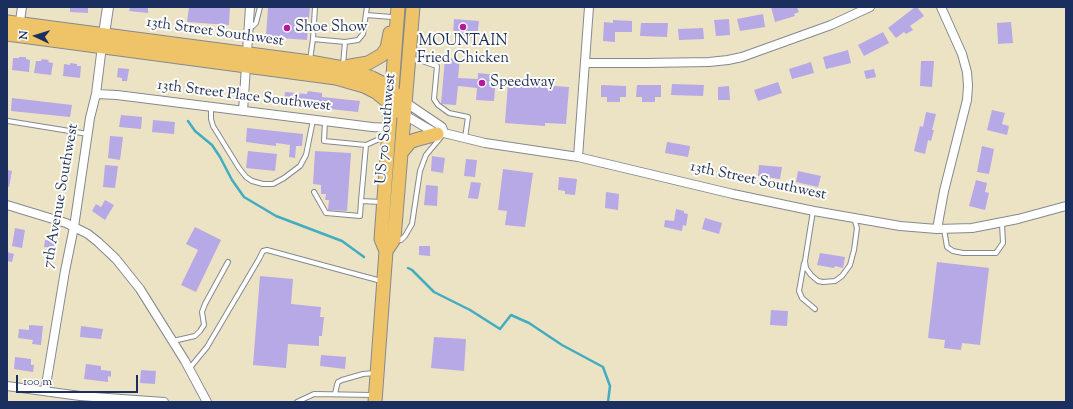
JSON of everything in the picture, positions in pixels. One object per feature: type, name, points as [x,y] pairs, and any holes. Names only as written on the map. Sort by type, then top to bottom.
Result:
[{"type":"main road","name":"US 70 Southwest","points":[[386,251],[394,239],[404,108],[410,59],[413,7]]},
{"type":"main road","name":"US 70 Southwest","points":[[375,399],[386,251],[381,239],[392,98],[394,10]]},
{"type":"main road","points":[[343,68],[354,65],[368,64],[382,55],[387,48],[394,10]]},
{"type":"main road","name":"13th Street Southwest","points":[[13,29],[247,60],[348,81],[392,98]]},
{"type":"main road","name":"13th Street Southwest","points":[[247,60],[310,62],[343,68],[382,83],[392,98],[404,108]]},
{"type":"main road","points":[[401,153],[410,142],[414,140],[441,134]]},
{"type":"street","points":[[13,29],[22,7]]},
{"type":"street","name":"7th Avenue Southwest","points":[[45,391],[96,94],[108,7]]},
{"type":"street","points":[[244,111],[250,7]]},
{"type":"street","points":[[578,157],[589,7]]},
{"type":"street","points":[[586,63],[709,62],[728,60],[742,57],[831,25],[870,7]]},
{"type":"street","points":[[940,229],[944,191],[967,100],[968,86],[967,72],[962,54],[941,7]]},
{"type":"street","name":"13th Street Place Southwest","points":[[96,94],[117,95],[325,121],[389,132]]},
{"type":"street","name":"13th Street Southwest","points":[[404,108],[441,134],[522,149],[578,157],[685,183],[814,211],[900,226],[940,229],[972,228],[1066,206]]},
{"type":"street","name":"13th Street Southwest","points":[[404,108],[442,127],[441,134]]},
{"type":"street","points":[[7,205],[54,219],[74,227],[98,242],[116,260],[140,289],[190,369],[207,402]]},
{"type":"street","points":[[7,386],[45,391],[81,399],[164,402]]},
{"type":"lane","points":[[249,29],[256,23],[260,7]]},
{"type":"lane","points":[[310,62],[315,7]]},
{"type":"lane","points":[[313,39],[345,42],[358,40],[363,34],[367,7]]},
{"type":"lane","points":[[366,15],[394,10]]},
{"type":"lane","points":[[343,68],[345,42]]},
{"type":"lane","points":[[410,59],[419,60],[437,66],[434,99],[438,105],[449,113],[468,117],[465,139]]},
{"type":"lane","points":[[211,107],[211,119],[213,126],[239,168],[246,177],[252,181],[263,184],[273,184],[300,166],[306,155],[313,120]]},
{"type":"lane","points":[[8,121],[88,134]]},
{"type":"lane","points":[[325,121],[324,141],[366,145],[389,132]]},
{"type":"lane","points":[[394,239],[401,240],[412,224],[420,170],[426,155],[441,134]]},
{"type":"lane","points":[[314,192],[326,213],[360,216],[366,145]]},
{"type":"lane","points":[[361,200],[384,202]]},
{"type":"lane","points":[[814,211],[799,291],[802,298],[815,309]]},
{"type":"lane","points":[[805,261],[806,268],[818,281],[835,281],[842,276],[850,265],[854,250],[857,228],[854,218]]},
{"type":"lane","points":[[940,229],[947,247],[953,251],[963,253],[996,253],[1003,244],[1002,222]]},
{"type":"lane","points":[[190,369],[207,347],[263,251],[267,250],[384,282]]},
{"type":"lane","points":[[173,341],[195,336],[200,331],[204,325],[202,312],[205,304],[228,262]]},
{"type":"lane","points":[[335,394],[338,382],[363,374],[377,373]]},
{"type":"lane","points":[[297,402],[314,394],[335,394],[375,399]]},
{"type":"building","points":[[70,7],[88,7],[88,13],[70,12]]},
{"type":"building","points":[[130,7],[148,7],[148,13],[129,11]]},
{"type":"building","points":[[189,7],[230,7],[229,25],[187,22]]},
{"type":"building","points":[[268,7],[310,7],[307,40],[266,37]]},
{"type":"building","points":[[771,7],[797,7],[799,12],[794,14],[795,16],[775,22]]},
{"type":"building","points":[[917,7],[924,16],[910,26],[913,30],[906,34],[904,32],[896,38],[888,28]]},
{"type":"building","points":[[763,14],[765,27],[740,31],[737,19]]},
{"type":"building","points":[[454,19],[479,21],[477,38],[453,36]]},
{"type":"building","points":[[729,19],[730,35],[716,36],[714,20]]},
{"type":"building","points":[[613,20],[632,21],[632,32],[615,32],[615,42],[603,41],[604,22],[613,23]]},
{"type":"building","points":[[1011,22],[1013,43],[998,44],[997,23]]},
{"type":"building","points":[[641,23],[668,23],[667,37],[640,36]]},
{"type":"building","points":[[703,28],[704,39],[679,40],[678,29]]},
{"type":"building","points":[[883,32],[889,43],[864,56],[858,45]]},
{"type":"building","points":[[848,50],[851,63],[826,69],[823,57]]},
{"type":"building","points":[[26,57],[26,59],[30,60],[29,72],[12,70],[13,58]]},
{"type":"building","points":[[445,58],[460,59],[458,78],[478,79],[478,73],[496,75],[494,101],[476,100],[477,88],[458,86],[456,105],[441,104]]},
{"type":"building","points":[[42,59],[49,60],[48,62],[53,63],[51,75],[34,73],[36,61],[41,61]]},
{"type":"building","points":[[921,61],[934,61],[932,87],[920,86]]},
{"type":"building","points":[[811,62],[814,73],[792,79],[789,69]]},
{"type":"building","points":[[70,63],[81,66],[80,78],[63,76],[64,64],[70,65]]},
{"type":"building","points":[[118,68],[129,69],[127,81],[122,81],[122,78],[117,77]]},
{"type":"building","points":[[874,69],[876,77],[866,79],[864,71]]},
{"type":"building","points":[[778,82],[782,93],[758,101],[754,90]]},
{"type":"building","points":[[508,83],[569,87],[566,124],[545,123],[545,126],[505,123]]},
{"type":"building","points":[[672,84],[704,85],[703,96],[671,95]]},
{"type":"building","points":[[601,85],[626,86],[626,97],[620,97],[620,102],[607,102],[607,97],[601,97]]},
{"type":"building","points":[[637,85],[661,85],[661,97],[655,97],[655,102],[642,102],[642,97],[636,97]]},
{"type":"building","points":[[729,86],[730,100],[718,100],[718,87]]},
{"type":"building","points":[[308,91],[322,93],[322,97],[360,101],[358,112],[284,104],[285,92],[307,94]]},
{"type":"building","points":[[12,98],[72,105],[70,117],[11,111]]},
{"type":"building","points":[[992,110],[1005,113],[1002,124],[1009,126],[1007,135],[987,130]]},
{"type":"building","points":[[926,112],[936,114],[931,141],[928,140],[925,154],[914,151],[920,126],[923,127]]},
{"type":"building","points":[[121,115],[142,117],[141,129],[119,127]]},
{"type":"building","points":[[153,120],[175,122],[174,134],[152,132]]},
{"type":"building","points":[[247,128],[303,134],[302,146],[296,146],[295,158],[289,157],[290,145],[276,143],[276,146],[246,142]]},
{"type":"building","points":[[110,136],[123,137],[120,160],[108,158]]},
{"type":"building","points":[[667,142],[690,146],[688,157],[665,153]]},
{"type":"building","points":[[982,146],[994,149],[989,174],[977,172]]},
{"type":"building","points":[[248,151],[277,154],[275,171],[246,168]]},
{"type":"building","points":[[315,151],[351,153],[347,211],[328,210],[329,200],[325,200],[326,194],[321,194],[321,185],[313,184]]},
{"type":"building","points":[[432,156],[445,158],[443,173],[431,171]]},
{"type":"building","points":[[466,159],[477,160],[475,177],[464,176]]},
{"type":"building","points":[[105,165],[118,166],[115,188],[103,187]]},
{"type":"building","points":[[759,165],[782,167],[780,179],[758,176]]},
{"type":"building","points":[[503,169],[533,173],[525,227],[505,225],[507,211],[498,210]]},
{"type":"building","points":[[7,170],[12,171],[9,187],[7,186]]},
{"type":"building","points":[[798,171],[821,176],[818,187],[796,182]]},
{"type":"building","points":[[559,177],[577,179],[575,195],[565,194],[565,191],[558,190]]},
{"type":"building","points":[[976,180],[987,183],[985,192],[989,193],[985,210],[969,206]]},
{"type":"building","points":[[471,182],[481,183],[478,199],[468,198]]},
{"type":"building","points":[[426,185],[438,186],[437,206],[424,205]]},
{"type":"building","points":[[606,192],[619,194],[618,210],[605,208]]},
{"type":"building","points":[[105,200],[114,205],[105,220],[92,211],[96,204],[101,207]]},
{"type":"building","points":[[676,209],[684,211],[684,213],[688,214],[686,226],[683,225],[682,231],[664,227],[665,220],[674,221]]},
{"type":"building","points":[[705,218],[722,223],[719,234],[702,229]]},
{"type":"building","points":[[195,227],[221,240],[196,292],[181,285],[198,250],[186,244]]},
{"type":"building","points":[[15,228],[25,230],[22,248],[12,246]]},
{"type":"building","points":[[45,240],[56,241],[55,248],[44,247]]},
{"type":"building","points":[[419,246],[430,246],[430,256],[419,255]]},
{"type":"building","points":[[7,252],[14,254],[12,262],[7,261]]},
{"type":"building","points":[[820,253],[845,257],[843,268],[817,265]]},
{"type":"building","points":[[937,262],[989,268],[980,345],[962,343],[961,350],[944,348],[945,340],[928,338]]},
{"type":"building","points":[[260,276],[293,279],[291,304],[321,307],[320,317],[324,317],[322,336],[319,336],[319,346],[288,344],[286,368],[253,365]]},
{"type":"building","points":[[771,310],[788,311],[787,326],[770,325]]},
{"type":"building","points":[[29,325],[43,326],[41,345],[32,344],[33,340],[18,338],[19,329],[29,330]]},
{"type":"building","points":[[81,326],[103,329],[101,339],[80,337]]},
{"type":"building","points":[[434,337],[466,339],[464,371],[431,368]]},
{"type":"building","points":[[321,355],[346,357],[345,369],[320,366]]},
{"type":"building","points":[[15,357],[31,359],[31,365],[34,365],[33,372],[14,369]]},
{"type":"building","points":[[86,364],[101,366],[101,370],[111,371],[111,377],[108,376],[108,382],[84,379]]},
{"type":"building","points":[[141,370],[156,371],[155,384],[140,383]]},
{"type":"waterway","points":[[188,121],[195,131],[212,145],[232,180],[244,197],[276,216],[342,241],[364,257]]},
{"type":"waterway","points":[[408,268],[412,270],[434,292],[470,310],[500,329],[511,315],[529,323],[562,345],[603,367],[610,386],[608,402]]},
{"type":"place","name":"MOUNTAIN Fried Chicken","points":[[463,27]]},
{"type":"place","name":"Shoe Show","points":[[287,28]]},
{"type":"place","name":"Speedway","points":[[482,83]]}]
